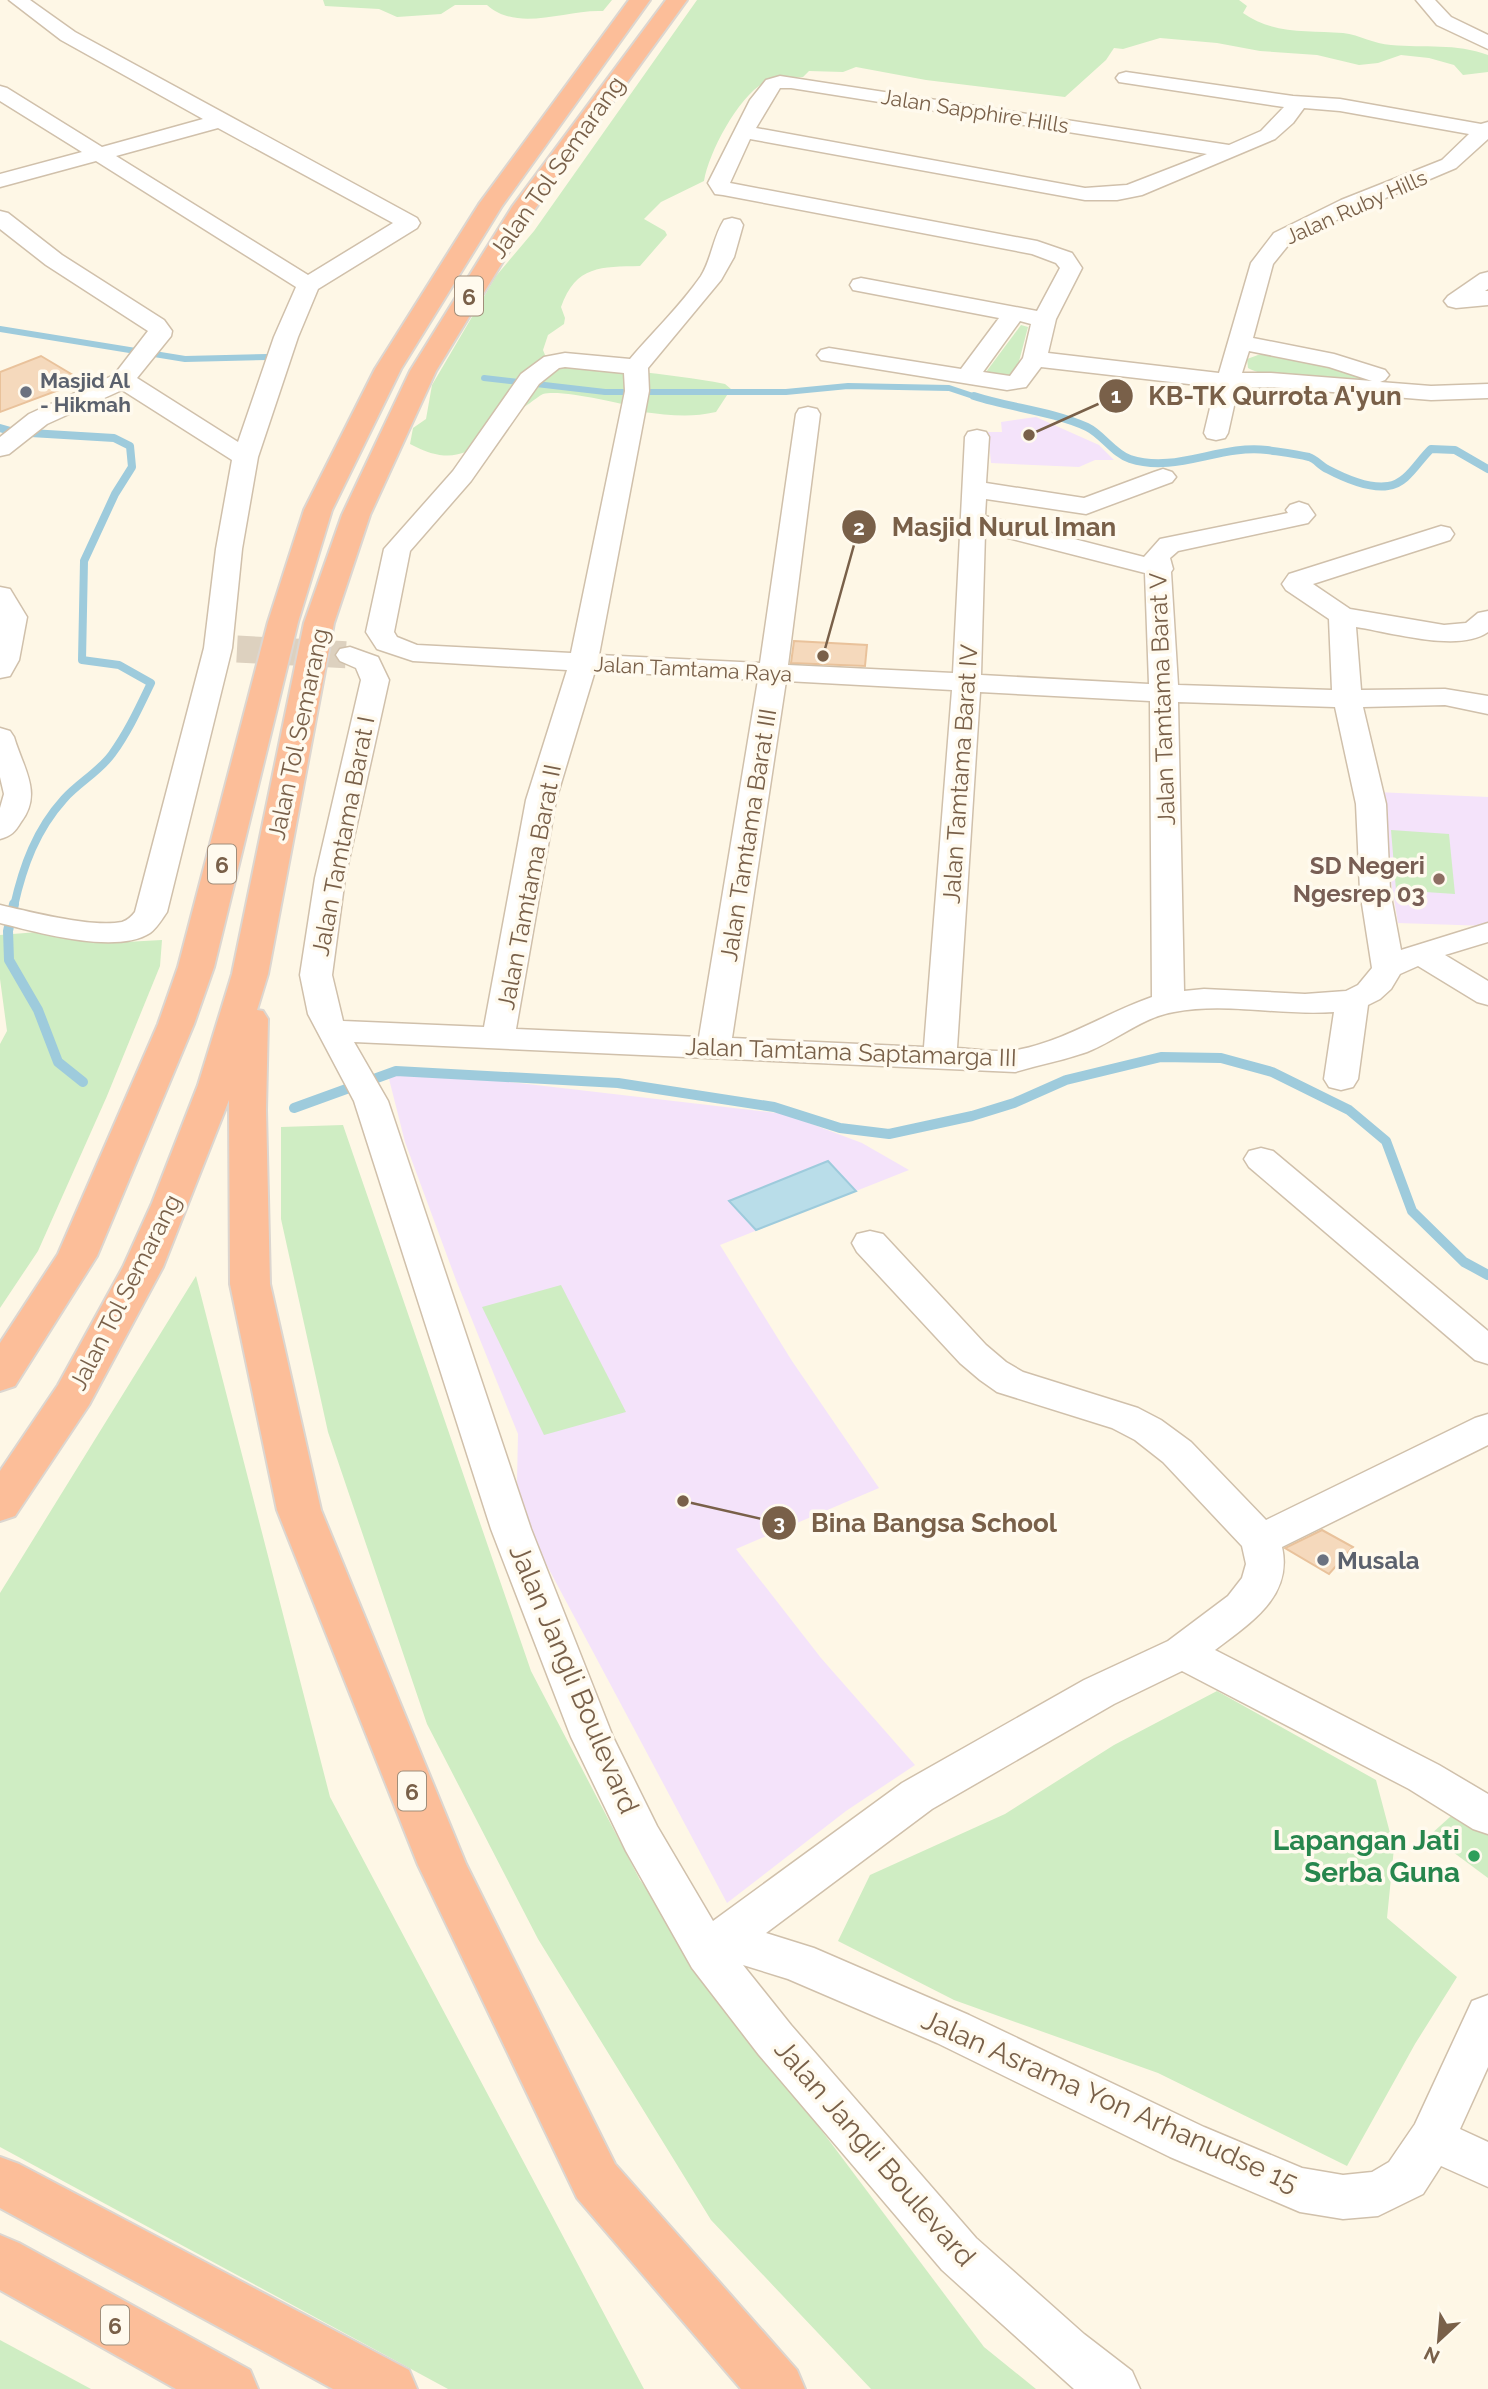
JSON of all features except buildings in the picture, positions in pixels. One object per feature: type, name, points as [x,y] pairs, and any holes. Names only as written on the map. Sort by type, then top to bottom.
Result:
[{"type":"highway","name":"Jalan Tol Semarang","points":[[0,1376],[77,1256],[180,1012],[196,967],[283,622],[318,510],[388,369],[491,204],[640,0]]},
{"type":"highway","name":"Jalan Tol Semarang","points":[[0,1505],[74,1394],[143,1267],[171,1203],[216,1085],[250,974],[319,623],[356,515],[423,372],[524,207],[677,0]]},
{"type":"highway","name":"6","points":[[250,974],[247,1110],[250,1284],[299,1510],[442,1865],[596,2180],[777,2389]]},
{"type":"highway","points":[[0,2181],[389,2389]]},
{"type":"highway","name":"6","points":[[0,2261],[230,2389]]},
{"type":"street","points":[[0,914],[33,923],[126,931],[137,928],[151,912],[228,648],[229,549],[245,457],[286,337],[308,285],[408,225],[408,222],[68,36],[18,0]]},
{"type":"street","points":[[1425,0],[1444,21],[1488,43]]},
{"type":"street","points":[[1126,78],[1298,102],[1340,105],[1487,130]]},
{"type":"street","points":[[744,132],[1093,194],[1135,190],[1268,135],[1286,119],[1298,102],[1306,79]]},
{"type":"street","name":"Jalan Sapphire Hills","points":[[1035,359],[1044,319],[1071,268],[1064,258],[1037,248],[723,189],[719,183],[769,88],[779,82],[788,82],[1232,152]]},
{"type":"street","points":[[0,92],[308,285]]},
{"type":"street","points":[[0,181],[220,121]]},
{"type":"street","name":"Jalan Ruby Hills","points":[[1216,433],[1262,262],[1282,238],[1349,205],[1449,164],[1487,130]]},
{"type":"street","points":[[5,225],[54,260],[156,324],[160,331],[123,380],[38,419],[5,447]]},
{"type":"street","points":[[636,384],[710,280],[723,257],[732,225]]},
{"type":"street","points":[[1488,279],[1451,308],[1488,298]]},
{"type":"street","points":[[861,285],[1044,319]]},
{"type":"street","points":[[968,376],[1014,313]]},
{"type":"street","points":[[1240,342],[1334,361],[1431,393]]},
{"type":"street","points":[[829,355],[1007,383],[1017,382],[1035,359],[1228,381],[1271,380],[1431,393],[1488,391]]},
{"type":"street","name":"Jalan Tamtama Raya","points":[[636,384],[565,360],[552,362],[527,382],[462,476],[397,549],[380,632],[387,643],[413,653],[583,664],[1164,692],[1347,699],[1445,697],[1488,705]]},
{"type":"street","points":[[123,380],[245,457]]},
{"type":"street","name":"Jalan Tamtama Barat II","points":[[498,1038],[541,800],[583,664],[636,384]]},
{"type":"street","name":"Jalan Tamtama Barat III","points":[[714,1048],[773,673],[808,414]]},
{"type":"street","name":"Jalan Tamtama Barat IV","points":[[940,1058],[967,682],[977,437]]},
{"type":"street","points":[[973,489],[1086,506],[1163,477]]},
{"type":"street","name":"Jalan Tamtama Barat V","points":[[1168,1002],[1164,692],[1160,569],[1157,556],[1169,545],[1298,518],[1302,515],[1299,510]]},
{"type":"street","points":[[972,521],[1160,569]]},
{"type":"street","points":[[1441,534],[1297,581],[1296,586],[1342,617],[1444,633],[1473,630],[1488,619]]},
{"type":"street","points":[[0,595],[13,617],[5,660],[0,670]]},
{"type":"street","points":[[1342,617],[1347,699],[1371,804],[1376,891],[1388,968],[1419,953],[1488,932]]},
{"type":"street","name":"Jalan Tamtama Barat I","points":[[331,1031],[324,1014],[316,975],[330,877],[375,680],[368,663],[350,655]]},
{"type":"street","points":[[0,737],[17,779],[20,797],[16,811],[0,830]]},
{"type":"street","points":[[1419,953],[1488,995]]},
{"type":"street","name":"Jalan Tamtama Saptamarga III","points":[[331,1031],[992,1062],[1035,1058],[1076,1044],[1133,1015],[1168,1002],[1204,999],[1305,1004],[1352,1000],[1369,992],[1380,982],[1388,968]]},
{"type":"street","points":[[1341,1079],[1344,1038],[1352,1000]]},
{"type":"street","name":"Jalan Jangli Boulevard","points":[[331,1031],[371,1101],[512,1529],[592,1737],[641,1838],[716,1946],[775,2040],[959,2254],[1066,2351],[1114,2389]]},
{"type":"street","points":[[1261,1159],[1488,1351]]},
{"type":"street","points":[[716,1946],[917,1796],[1099,1692],[1183,1651],[1242,1607],[1261,1584],[1266,1564],[1261,1541],[1177,1452],[1148,1430],[1125,1418],[1010,1382],[993,1371],[973,1354],[870,1243]]},
{"type":"street","points":[[1261,1541],[1488,1429]]},
{"type":"street","points":[[1183,1651],[1424,1777],[1488,1816]]},
{"type":"street","name":"Jalan Asrama Yon Arhanudse 15","points":[[716,1946],[798,1962],[953,2029],[1187,2142],[1300,2190],[1343,2197],[1378,2194],[1406,2178],[1432,2139],[1488,2015]]},
{"type":"street","points":[[1432,2139],[1488,2165]]},
{"type":"shaded area","points":[[1036,417],[1099,445],[1114,460],[1095,460],[1079,467],[991,463],[988,432],[1002,432],[1001,422]]},
{"type":"shaded area","name":"SD Negeri Ngesrep 03","points":[[1376,792],[1488,797],[1488,926],[1398,923]]},
{"type":"shaded area","points":[[388,1075],[501,1081],[785,1114],[862,1143],[909,1170],[720,1245],[792,1361],[879,1488],[736,1549],[821,1658],[915,1765],[846,1811],[727,1903],[520,1515],[517,1481],[518,1434],[456,1280],[405,1142]]},
{"type":"green space","points":[[323,0],[612,0],[603,11],[528,19],[499,13],[487,5],[455,5],[441,14],[397,17],[379,9],[325,6]]},
{"type":"green space","points":[[697,0],[1239,0],[1247,6],[1243,13],[1279,28],[1343,33],[1385,44],[1452,47],[1476,51],[1488,55],[1488,72],[1463,75],[1454,65],[1429,58],[1401,55],[1378,63],[1359,65],[1317,55],[1260,51],[1217,43],[1160,38],[1123,49],[1114,48],[1106,60],[1065,97],[926,80],[856,67],[843,72],[809,71],[803,77],[769,80],[755,89],[735,112],[718,141],[704,181],[661,202],[644,219],[665,231],[667,235],[640,266],[602,268],[582,276],[574,283],[561,307],[564,324],[548,335],[543,350],[545,355],[590,365],[725,384],[731,389],[716,412],[670,415],[643,412],[639,408],[605,400],[551,393],[538,397],[476,447],[463,453],[448,456],[431,453],[410,444],[413,428],[426,419],[432,385],[496,276],[534,231]]},
{"type":"green space","points":[[1021,325],[1028,327],[1016,373],[1008,376],[986,372]]},
{"type":"green space","points":[[1273,354],[1357,372],[1368,381],[1287,377],[1248,368],[1247,359]]},
{"type":"green space","points":[[1391,830],[1449,834],[1455,894],[1396,890]]},
{"type":"green space","points":[[38,932],[107,943],[162,940],[160,966],[107,1096],[38,1251],[0,1308],[0,1044],[7,1031],[0,979],[0,935]]},
{"type":"green space","points":[[343,1125],[531,1671],[640,1880],[807,2111],[984,2347],[1036,2389],[871,2389],[711,2220],[538,1939],[427,1724],[328,1432],[281,1219],[281,1127]]},
{"type":"green space","points":[[196,1276],[330,1797],[644,2389],[448,2389],[0,2147],[0,1593]]},
{"type":"green space","points":[[561,1285],[626,1412],[544,1435],[482,1307]]},
{"type":"green space","points":[[1217,1691],[1376,1780],[1394,1848],[1387,1918],[1457,1977],[1415,2044],[1347,2166],[1158,2073],[954,2000],[838,1941],[870,1875],[1005,1814],[1114,1745]]},
{"type":"green space","name":"Lapangan Jati Serba Guna","points":[[1460,1808],[1488,1828],[1488,1878],[1430,1835]]},
{"type":"green space","points":[[0,2340],[91,2389],[0,2389]]},
{"type":"water","points":[[828,1161],[856,1191],[756,1230],[729,1201]]},
{"type":"waterway","points":[[0,329],[185,359],[268,357]]},
{"type":"waterway","points":[[484,378],[605,392],[786,392],[848,386],[949,388],[979,398]]},
{"type":"waterway","points":[[974,396],[1045,413],[1087,427],[1124,456],[1147,463],[1181,461],[1250,449],[1267,450],[1309,457],[1348,479],[1364,484],[1388,486],[1401,481],[1431,449],[1455,450],[1488,469]]},
{"type":"waterway","points":[[0,428],[14,432],[114,438],[130,446],[132,467],[115,494],[84,561],[82,660],[119,665],[151,683],[112,754],[70,793],[38,836],[26,863],[14,906]]},
{"type":"waterway","points":[[14,904],[8,931],[9,960],[38,1010],[58,1062],[83,1082]]},
{"type":"waterway","points":[[294,1108],[396,1071],[618,1083],[774,1107],[840,1128],[889,1134],[972,1116],[1014,1103],[1066,1080],[1161,1057],[1221,1058],[1272,1072],[1349,1110],[1386,1141],[1412,1211],[1464,1262],[1488,1275]]},
{"type":"tunnel","points":[[237,649],[350,655]]},
{"type":"place","name":"Masjid Al - Hikmah","points":[[26,392]]},
{"type":"place","name":"KB-TK Qurrota A'yun","points":[[1029,435]]},
{"type":"place","name":"Masjid Nurul Iman","points":[[823,656]]},
{"type":"place","name":"SD Negeri Ngesrep 03","points":[[1439,879]]},
{"type":"place","name":"Bina Bangsa School","points":[[683,1501]]},
{"type":"place","name":"Musala","points":[[1323,1560]]},
{"type":"place","name":"Lapangan Jati Serba Guna","points":[[1474,1856]]}]
